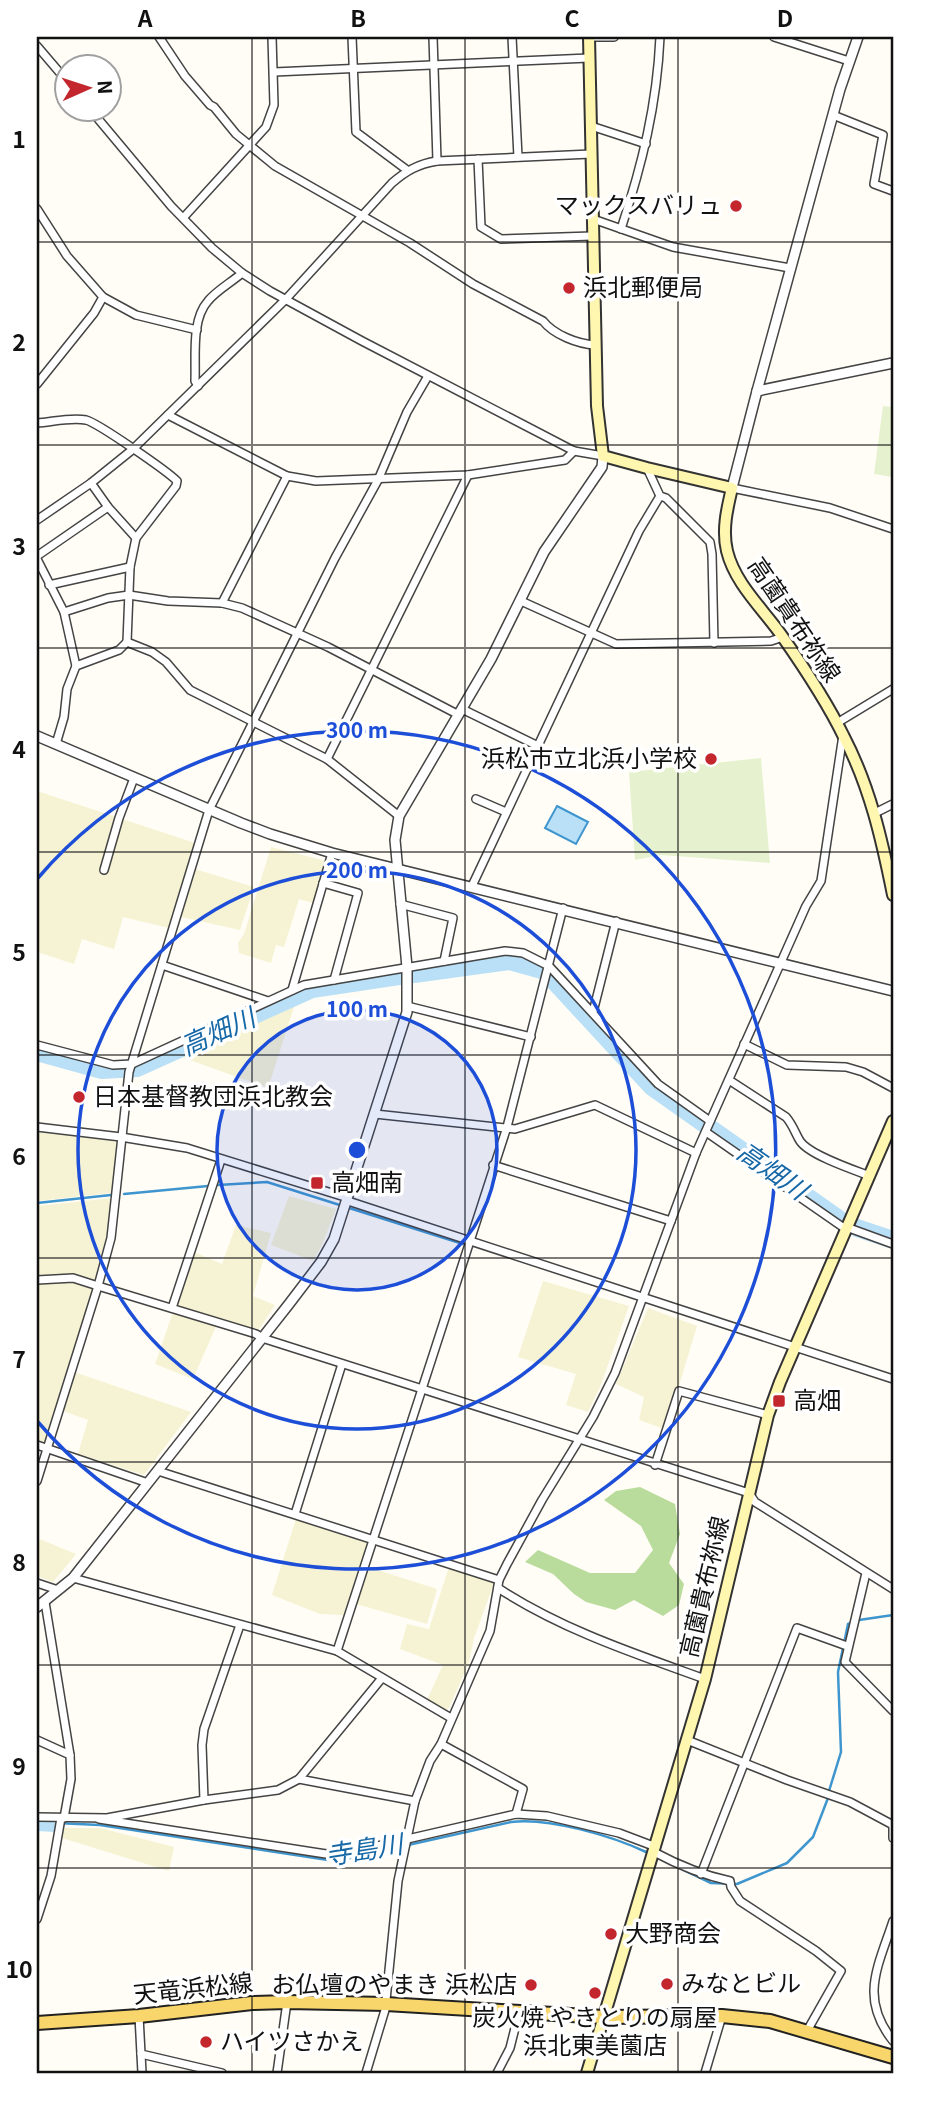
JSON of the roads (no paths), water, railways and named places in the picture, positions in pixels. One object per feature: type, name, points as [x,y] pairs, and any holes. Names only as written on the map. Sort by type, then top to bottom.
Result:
[{"type":"main road","points":[[589,37],[595,345],[598,426],[603,456],[732,488]]},
{"type":"main road","name":"高薗貴布祢線","points":[[732,488],[725,524],[728,555],[741,582],[783,637],[843,734],[864,777],[891,877],[893,895]]},
{"type":"main road","name":"高薗貴布祢線","points":[[587,2073],[705,1679],[768,1415],[870,1176],[889,1142],[893,1121]]},
{"type":"main road","name":"天竜浜松線","points":[[37,2023],[287,2002],[386,2004],[604,2017],[722,2016],[770,2021],[893,2057]]},
{"type":"street","points":[[159,37],[197,92],[250,147],[275,166],[410,243],[473,284],[543,321],[547,326],[584,344],[595,345]]},
{"type":"street","points":[[184,217],[250,147],[272,115],[272,37]]},
{"type":"street","points":[[352,37],[356,132],[407,170]]},
{"type":"street","points":[[433,37],[437,161]]},
{"type":"street","points":[[512,37],[517,157]]},
{"type":"street","points":[[589,37],[614,37]]},
{"type":"street","points":[[621,229],[646,144],[658,83],[660,37]]},
{"type":"street","points":[[774,37],[849,61]]},
{"type":"street","points":[[858,37],[790,268],[732,488],[830,508],[893,529]]},
{"type":"street","points":[[37,46],[52,64]]},
{"type":"street","points":[[274,72],[589,58]]},
{"type":"street","points":[[833,115],[883,135],[874,184],[893,191]]},
{"type":"street","points":[[37,1919],[51,1876],[71,1779],[41,1604],[73,1578],[326,1255],[347,1202],[407,1006],[407,967],[395,840],[399,816],[461,712],[558,529],[602,467],[603,456],[574,451],[428,376],[242,273],[212,248],[162,196],[101,122]]},
{"type":"street","points":[[591,126],[646,144]]},
{"type":"street","points":[[37,520],[92,483],[132,450],[286,299],[407,170],[423,163],[437,161],[591,154]]},
{"type":"street","points":[[478,159],[481,227],[501,239],[592,236]]},
{"type":"street","points":[[37,209],[67,256],[103,297],[136,314],[197,330]]},
{"type":"street","points":[[593,219],[673,247],[790,268]]},
{"type":"street","points":[[198,387],[195,381],[200,314],[209,299],[242,273]]},
{"type":"street","points":[[37,384],[94,313],[103,297]]},
{"type":"street","points":[[757,391],[893,363]]},
{"type":"street","points":[[37,1481],[111,1238],[131,1067],[209,810],[335,558],[378,480],[407,412],[428,376]]},
{"type":"street","points":[[168,415],[287,476],[316,481],[468,475],[565,460],[574,451]]},
{"type":"street","points":[[37,423],[83,419],[98,425],[177,481],[176,486],[136,538],[130,567],[127,642],[118,650],[76,666]]},
{"type":"street","points":[[647,468],[660,496],[666,498],[710,542],[714,643]]},
{"type":"street","points":[[327,759],[468,475]]},
{"type":"street","points":[[222,603],[287,476]]},
{"type":"street","points":[[92,483],[108,507],[136,538]]},
{"type":"street","points":[[472,886],[639,531],[660,496]]},
{"type":"street","points":[[56,744],[64,717],[67,689],[76,666],[64,612],[37,558],[108,507]]},
{"type":"street","points":[[50,585],[130,567]]},
{"type":"street","points":[[64,612],[108,598],[130,595],[168,601],[222,603],[257,613],[371,670],[538,746]]},
{"type":"street","points":[[521,601],[616,644],[771,641],[783,637]]},
{"type":"street","points":[[127,642],[152,652],[166,662],[190,690],[327,759],[399,816]]},
{"type":"street","points":[[836,723],[893,689]]},
{"type":"street","points":[[366,2073],[386,2004],[398,1881],[415,1801],[430,1761],[441,1744],[491,1631],[499,1584],[542,1500],[580,1441],[615,1373],[696,1153],[806,906],[821,881],[843,734]]},
{"type":"street","points":[[37,736],[209,810],[270,834],[332,853],[893,991]]},
{"type":"street","points":[[104,870],[118,818],[134,778]]},
{"type":"street","points":[[475,799],[506,812]]},
{"type":"street","points":[[875,813],[893,804]]},
{"type":"street","points":[[292,990],[332,853]]},
{"type":"street","points":[[323,883],[358,893],[334,980]]},
{"type":"street","points":[[400,904],[453,918],[444,961]]},
{"type":"street","points":[[337,1651],[507,1127],[563,908]]},
{"type":"street","points":[[593,1012],[616,921]]},
{"type":"street","points":[[37,1045],[113,1065],[131,1067],[304,985],[505,950],[523,953],[549,966],[658,1084],[708,1126],[848,1229],[893,1244]]},
{"type":"street","points":[[162,965],[268,1001]]},
{"type":"street","points":[[407,1006],[531,1037]]},
{"type":"street","points":[[744,1044],[787,1065],[846,1067],[863,1072],[893,1088]]},
{"type":"street","points":[[729,1080],[786,1117],[801,1144],[838,1165],[870,1176]]},
{"type":"street","points":[[375,1114],[515,1129],[595,1105],[696,1153]]},
{"type":"street","points":[[37,1127],[178,1146],[893,1379]]},
{"type":"street","points":[[172,1308],[221,1160]]},
{"type":"street","points":[[494,1165],[671,1221]]},
{"type":"street","points":[[37,1280],[73,1278],[256,1334],[421,1391],[749,1493],[755,1502],[893,1589]]},
{"type":"street","points":[[295,1514],[342,1364]]},
{"type":"street","points":[[655,1465],[679,1391],[768,1415]]},
{"type":"street","points":[[37,1445],[148,1483]]},
{"type":"street","points":[[158,1471],[372,1539],[499,1584],[529,1608],[595,1639],[705,1679]]},
{"type":"street","points":[[866,1573],[854,1621],[844,1645],[845,1661],[893,1711]]},
{"type":"street","points":[[73,1578],[337,1651],[451,1718]]},
{"type":"street","points":[[37,1583],[58,1590]]},
{"type":"street","points":[[204,1800],[204,1729],[240,1625]]},
{"type":"street","points":[[701,1874],[797,1628],[844,1645]]},
{"type":"street","points":[[37,1817],[62,1820],[99,1819],[278,1790],[299,1780],[382,1678]]},
{"type":"street","points":[[37,1740],[69,1755]]},
{"type":"street","points":[[687,1740],[850,1802],[893,1826],[893,1838]]},
{"type":"street","points":[[441,1744],[523,1789],[516,1814]]},
{"type":"street","points":[[299,1780],[415,1801]]},
{"type":"street","points":[[99,1819],[326,1854],[406,1844],[516,1814],[559,1819],[619,1833],[701,1874],[731,1884],[740,1901],[816,1951],[841,1971],[807,2031]]},
{"type":"street","points":[[893,1921],[875,1976],[873,1991],[879,2022],[893,2041]]},
{"type":"street","points":[[277,2073],[287,2002]]},
{"type":"street","points":[[497,2073],[510,2048],[519,2012]]},
{"type":"street","points":[[139,2016],[142,2073]]},
{"type":"street","points":[[705,2073],[722,2016]]},
{"type":"street","points":[[141,2054],[222,2073]]},
{"type":"water","points":[[557,806],[588,822],[576,844],[545,828]]},
{"type":"waterway","name":"高畑川","points":[[414,974],[509,961],[542,970]]},
{"type":"waterway","name":"高畑川","points":[[37,1052],[102,1070],[137,1068],[312,989],[399,976]]},
{"type":"waterway","name":"高畑川","points":[[553,980],[652,1087],[839,1219]]},
{"type":"waterway","points":[[218,1185],[267,1182],[463,1244]]},
{"type":"waterway","points":[[124,1194],[208,1186]]},
{"type":"waterway","points":[[37,1203],[111,1195]]},
{"type":"waterway","name":"高畑川","points":[[857,1228],[893,1240]]},
{"type":"waterway","name":"寺島川","points":[[829,1791],[841,1752],[838,1672],[848,1624],[893,1615]]},
{"type":"waterway","name":"寺島川","points":[[684,1870],[711,1883],[737,1884],[787,1863],[813,1837],[828,1798]]},
{"type":"waterway","name":"寺島川","points":[[56,1823],[100,1825],[328,1860],[350,1858],[511,1822],[526,1821],[580,1829],[646,1852]]},
{"type":"waterway","name":"寺島川","points":[[37,1822],[56,1823]]},
{"type":"place","name":"マックスバリュ","points":[[736,206]]},
{"type":"place","name":"浜北郵便局","points":[[569,288]]},
{"type":"place","name":"浜松市立北浜小学校","points":[[711,759]]},
{"type":"place","name":"日本基督教団浜北教会","points":[[79,1097]]},
{"type":"place","name":"高畑南","points":[[317,1183]]},
{"type":"place","name":"高畑","points":[[779,1401]]},
{"type":"place","name":"大野商会","points":[[611,1934]]},
{"type":"place","name":"みなとビル","points":[[667,1984]]},
{"type":"place","name":"お仏壇のやまき 浜松店","points":[[531,1985]]},
{"type":"place","name":"炭火焼 やきとりの扇屋 浜北東美薗店","points":[[595,1993]]},
{"type":"place","name":"ハイツさかえ","points":[[206,2042]]}]
